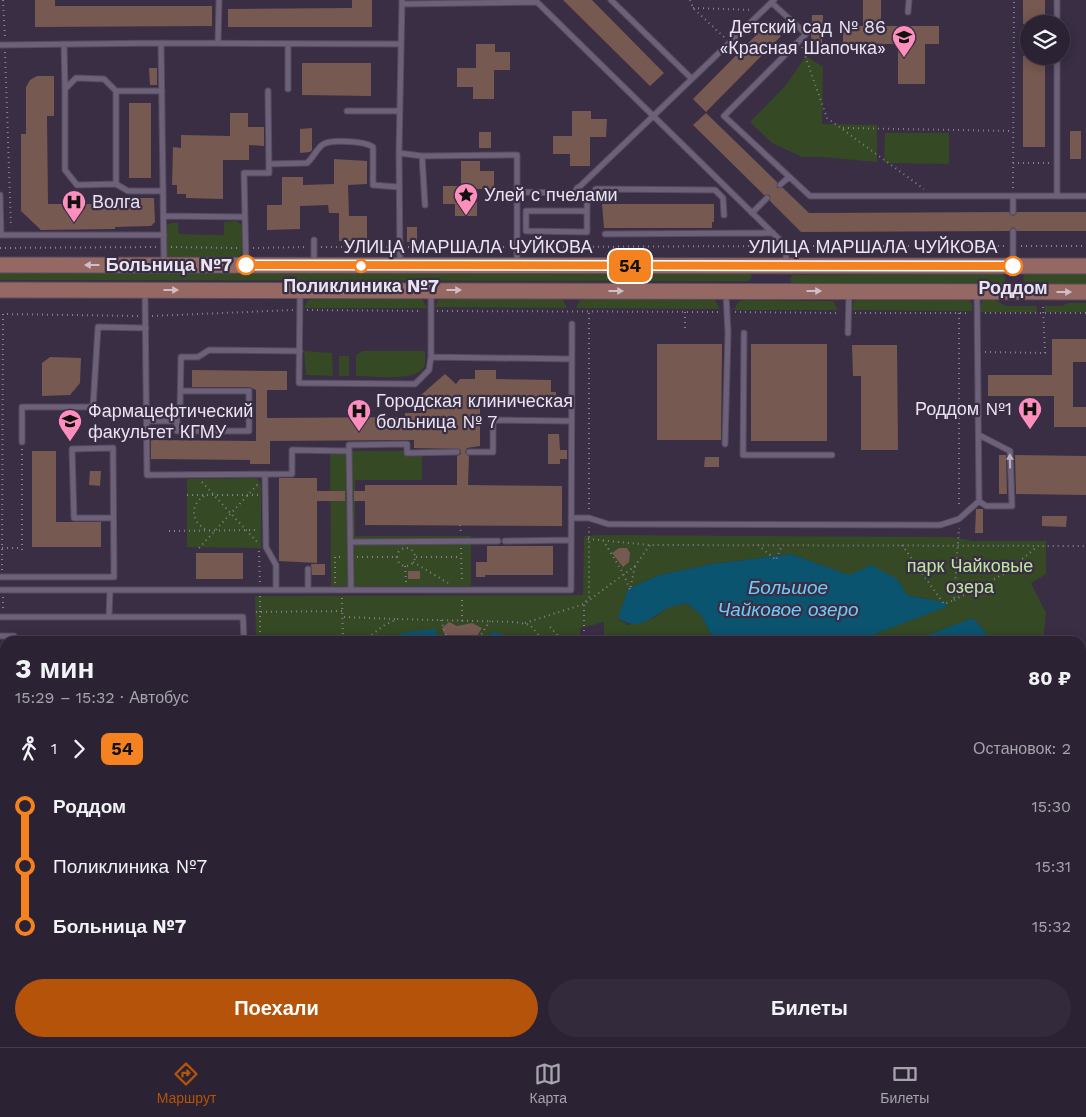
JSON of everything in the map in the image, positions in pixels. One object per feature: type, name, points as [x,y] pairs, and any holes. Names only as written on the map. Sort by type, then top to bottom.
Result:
[{"type":"main road","name":"УЛИЦА МАРШАЛА ЧУЙКОВА","points":[[0,265],[1086,266]]},
{"type":"main road","points":[[786,266],[786,291]]},
{"type":"main road","points":[[1013,266],[1014,292]]},
{"type":"main road","points":[[0,290],[1086,292]]},
{"type":"street","points":[[817,1047],[1022,1047]]},
{"type":"lane","points":[[218,44],[220,0]]},
{"type":"lane","points":[[611,0],[691,78]]},
{"type":"lane","points":[[908,0],[908,12]]},
{"type":"lane","points":[[1057,0],[1057,15]]},
{"type":"lane","points":[[517,192],[572,193],[773,1],[806,34],[724,116],[810,196],[1086,196]]},
{"type":"lane","points":[[400,266],[398,153],[402,2],[537,2],[786,246],[786,266]]},
{"type":"lane","points":[[3,45],[161,43],[401,44]]},
{"type":"lane","points":[[161,43],[164,191],[163,247],[165,265]]},
{"type":"lane","points":[[64,44],[64,170],[77,185],[116,184],[128,191],[164,191]]},
{"type":"lane","points":[[288,44],[288,89]]},
{"type":"lane","points":[[1057,65],[1058,196]]},
{"type":"lane","points":[[64,88],[76,78],[104,79],[116,91],[162,91]]},
{"type":"lane","points":[[116,91],[116,184]]},
{"type":"lane","points":[[246,265],[244,173],[269,172],[268,92]]},
{"type":"lane","points":[[347,111],[399,111]]},
{"type":"lane","points":[[269,164],[307,163],[322,145],[328,142],[363,142],[373,147],[373,184],[398,187]]},
{"type":"lane","points":[[398,153],[422,156],[517,155],[517,266]]},
{"type":"lane","points":[[422,156],[425,205]]},
{"type":"lane","points":[[780,185],[789,177]]},
{"type":"lane","points":[[578,188],[587,198],[587,211],[587,232],[526,232],[526,211],[587,211]]},
{"type":"lane","points":[[587,198],[596,189],[715,190],[723,198],[724,215]]},
{"type":"lane","points":[[0,195],[1,235],[164,235]]},
{"type":"lane","points":[[1012,196],[1013,212]]},
{"type":"lane","points":[[752,213],[767,198]]},
{"type":"lane","points":[[164,216],[245,217]]},
{"type":"lane","points":[[1013,231],[1013,266]]},
{"type":"lane","points":[[605,234],[773,233]]},
{"type":"lane","points":[[314,240],[314,266]]},
{"type":"lane","points":[[145,290],[147,475],[292,474],[292,450],[349,451]]},
{"type":"lane","points":[[300,290],[300,384],[415,384],[429,370],[431,358],[431,290]]},
{"type":"lane","points":[[725,444],[728,312],[726,291]]},
{"type":"lane","points":[[848,333],[849,291]]},
{"type":"lane","points":[[570,518],[589,518],[608,524],[910,525],[940,525],[959,519],[979,501],[977,292]]},
{"type":"lane","points":[[0,590],[570,590],[570,359],[572,324]]},
{"type":"lane","points":[[22,442],[22,407],[93,407],[98,328],[146,328]]},
{"type":"lane","points":[[744,333],[743,455],[832,455]]},
{"type":"lane","points":[[181,391],[249,391],[249,431],[177,431],[177,409],[180,409],[181,391],[181,358],[198,358],[209,350],[300,352]]},
{"type":"lane","points":[[431,358],[570,359]]},
{"type":"lane","points":[[469,452],[493,452],[493,420],[570,421]]},
{"type":"lane","points":[[147,421],[177,421]]},
{"type":"lane","points":[[978,435],[1010,451],[1012,506],[986,506],[979,501]]},
{"type":"lane","points":[[351,590],[349,445],[407,444],[406,453],[457,452]]},
{"type":"lane","points":[[0,577],[114,577],[114,518],[113,448],[72,449],[74,518],[114,518]]},
{"type":"lane","points":[[265,474],[266,547],[276,565],[276,590]]},
{"type":"lane","points":[[505,541],[570,540]]},
{"type":"lane","points":[[350,542],[498,541]]},
{"type":"lane","points":[[308,569],[308,590]]},
{"type":"lane","points":[[109,616],[110,590]]},
{"type":"lane","points":[[0,617],[243,617],[244,636]]},
{"type":"lane","points":[[0,636],[14,636]]},
{"type":"path","points":[[3,0],[3,45],[11,235]]},
{"type":"path","points":[[690,0],[692,8],[729,42]]},
{"type":"path","points":[[1012,196],[1014,0]]},
{"type":"path","points":[[692,8],[765,10]]},
{"type":"path","points":[[800,40],[827,118],[935,196]]},
{"type":"path","points":[[842,128],[1013,131]]},
{"type":"path","points":[[1013,163],[1057,163]]},
{"type":"path","points":[[0,248],[1086,246]]},
{"type":"path","points":[[978,352],[1045,353],[1043,305]]},
{"type":"path","points":[[3,314],[146,316],[300,310],[1086,313]]},
{"type":"path","points":[[584,636],[584,604],[589,597],[589,312]]},
{"type":"path","points":[[685,312],[685,332]]},
{"type":"path","points":[[954,600],[959,545],[959,313]]},
{"type":"path","points":[[22,442],[22,552]]},
{"type":"path","points":[[196,474],[259,545]]},
{"type":"path","points":[[198,548],[259,483],[259,504]]},
{"type":"path","points":[[187,495],[259,494]]},
{"type":"path","points":[[206,495],[198,500],[193,510],[195,520],[206,530]]},
{"type":"path","points":[[259,521],[260,636]]},
{"type":"path","points":[[460,525],[462,621]]},
{"type":"path","points":[[169,530],[259,530]]},
{"type":"path","points":[[588,539],[650,545],[1086,546]]},
{"type":"path","points":[[603,540],[623,573],[630,590],[635,566],[650,545]]},
{"type":"path","points":[[758,545],[776,560],[782,545]]},
{"type":"path","points":[[902,545],[944,604],[1004,574],[1039,546]]},
{"type":"path","points":[[2,548],[22,548]]},
{"type":"path","points":[[406,548],[412,551],[415,558],[413,562],[406,566],[398,562],[397,557],[400,550],[406,548]]},
{"type":"path","points":[[343,636],[342,595],[334,590],[335,557],[397,557]]},
{"type":"path","points":[[415,558],[461,558]]},
{"type":"path","points":[[413,562],[448,583]]},
{"type":"path","points":[[406,566],[406,582]]},
{"type":"path","points":[[344,617],[525,623],[584,604],[623,573],[635,566]]},
{"type":"path","points":[[256,612],[343,611]]},
{"type":"path","points":[[370,636],[383,626],[398,619]]},
{"type":"path","points":[[441,620],[447,636]]},
{"type":"path","points":[[480,636],[490,621]]},
{"type":"path","points":[[525,623],[539,636]]},
{"type":"path","points":[[550,626],[559,636]]},
{"type":"green space","points":[[806,56],[823,67],[822,124],[877,125],[877,162],[802,157],[772,143],[750,122],[786,85]]},
{"type":"green space","points":[[885,133],[949,133],[949,164],[884,163]]},
{"type":"green space","points":[[235,221],[241,224],[244,233],[241,255],[237,258],[169,259],[167,256],[167,225],[178,223],[179,234],[224,235],[224,222]]},
{"type":"green space","points":[[0,271],[750,272],[752,277],[749,281],[0,280]]},
{"type":"green space","points":[[1025,273],[1086,273],[1086,284],[1026,284],[1023,278]]},
{"type":"green space","points":[[1002,274],[1006,279],[1003,284],[792,284],[790,279],[793,275]]},
{"type":"green space","points":[[440,298],[562,298],[567,308],[434,307]]},
{"type":"green space","points":[[860,298],[968,299],[972,304],[972,311],[851,310],[854,301]]},
{"type":"green space","points":[[422,299],[427,308],[304,308],[308,300]]},
{"type":"green space","points":[[993,299],[1006,306],[1037,306],[1037,312],[979,312],[982,300]]},
{"type":"green space","points":[[580,300],[715,300],[720,309],[576,308]]},
{"type":"green space","points":[[743,300],[833,301],[838,310],[734,310],[738,302]]},
{"type":"green space","points":[[1068,303],[1086,303],[1086,312],[1045,312],[1045,306],[1062,306]]},
{"type":"green space","points":[[304,351],[332,353],[333,376],[306,375]]},
{"type":"green space","points":[[363,351],[425,351],[425,365],[419,372],[412,375],[356,376],[356,355]]},
{"type":"green space","points":[[339,356],[349,356],[349,376],[339,376]]},
{"type":"green space","points":[[330,451],[422,451],[422,480],[355,480],[355,536],[471,536],[471,586],[331,586]]},
{"type":"green space","points":[[257,478],[261,484],[261,548],[187,547],[187,479]]},
{"type":"green space","name":"парк Чайковые озера","points":[[584,536],[951,537],[974,541],[1046,541],[1046,574],[1031,583],[1046,613],[1044,636],[989,636],[973,618],[924,636],[872,636],[945,607],[929,599],[907,595],[897,579],[849,575],[791,554],[712,564],[659,575],[628,589],[618,619],[628,625],[653,618],[669,607],[688,603],[701,615],[712,636],[604,636],[604,622],[580,628],[580,636],[256,636],[255,596],[583,595]]},
{"type":"water","name":"Большое Чайковое озеро","points":[[791,554],[849,575],[871,565],[897,579],[907,595],[946,603],[946,607],[872,636],[712,636],[701,615],[687,603],[670,607],[638,624],[632,624],[618,618],[628,589],[659,575],[712,564]]},
{"type":"water","points":[[973,618],[989,636],[924,636]]},
{"type":"water","points":[[435,629],[438,636],[395,636],[405,632]]},
{"type":"water","points":[[493,631],[508,636],[488,636]]},
{"type":"building","points":[[35,0],[55,0],[55,6],[212,6],[212,26],[35,27]]},
{"type":"building","points":[[352,0],[372,0],[372,27],[228,27],[228,9],[352,8]]},
{"type":"building","points":[[563,0],[592,0],[664,73],[650,86]]},
{"type":"building","points":[[863,0],[881,0],[881,26],[939,26],[939,44],[925,44],[925,84],[898,84],[898,44],[843,44],[843,26],[863,26]]},
{"type":"building","points":[[1023,0],[1045,0],[1045,15],[1023,15]]},
{"type":"building","points":[[812,15],[823,15],[822,44],[811,44]]},
{"type":"building","points":[[768,23],[781,36],[706,112],[693,99]]},
{"type":"building","points":[[476,44],[495,44],[495,52],[510,52],[510,70],[494,70],[494,99],[473,99],[473,87],[457,87],[457,68],[476,68]]},
{"type":"building","points":[[302,63],[371,63],[371,96],[302,95]]},
{"type":"building","points":[[1023,65],[1045,65],[1045,147],[1023,147]]},
{"type":"building","points":[[149,68],[157,68],[157,85],[150,85]]},
{"type":"building","points":[[37,76],[54,76],[54,116],[47,116],[48,204],[123,204],[123,198],[154,198],[155,222],[151,226],[115,227],[115,229],[41,230],[21,211],[21,134],[26,134],[26,87],[30,80]]},
{"type":"building","points":[[129,103],[151,103],[151,178],[129,178]]},
{"type":"building","points":[[572,111],[591,111],[591,119],[607,119],[606,137],[590,137],[590,166],[570,166],[570,154],[553,154],[553,136],[572,136]]},
{"type":"building","points":[[230,113],[248,113],[248,127],[264,127],[264,146],[249,145],[249,160],[223,160],[223,199],[186,198],[186,194],[177,194],[177,185],[172,185],[173,147],[181,148],[181,135],[230,136]]},
{"type":"building","points":[[706,113],[777,182],[777,188],[783,188],[809,213],[1009,212],[1013,216],[1017,212],[1086,212],[1086,231],[1017,231],[1013,227],[1009,231],[801,232],[770,201],[770,195],[764,195],[693,125]]},
{"type":"building","points":[[312,128],[312,150],[300,153],[300,129]]},
{"type":"building","points":[[1070,131],[1081,131],[1081,159],[1070,159]]},
{"type":"building","points":[[479,132],[491,132],[491,148],[479,148]]},
{"type":"building","points":[[334,159],[367,161],[367,184],[348,185],[349,216],[367,216],[367,241],[339,241],[339,213],[329,213],[328,205],[300,206],[300,229],[267,230],[267,205],[282,205],[282,177],[303,177],[303,185],[334,184]]},
{"type":"building","points":[[461,161],[480,161],[480,171],[494,171],[494,189],[477,189],[477,216],[455,216],[455,204],[443,204],[443,186],[461,186]]},
{"type":"building","points":[[602,204],[714,204],[714,222],[712,222],[712,228],[604,228]]},
{"type":"building","points":[[407,227],[417,227],[417,242],[407,242]]},
{"type":"building","points":[[1052,339],[1086,339],[1086,362],[1073,362],[1073,407],[1086,407],[1086,427],[1054,427],[1054,396],[988,396],[988,375],[1052,375]]},
{"type":"building","points":[[657,344],[722,344],[721,440],[657,440]]},
{"type":"building","points":[[751,344],[827,344],[827,441],[751,441]]},
{"type":"building","points":[[852,345],[897,345],[898,450],[861,450],[861,376],[853,376]]},
{"type":"building","points":[[50,357],[81,358],[80,383],[70,395],[42,396],[42,363]]},
{"type":"building","points":[[192,370],[287,371],[287,390],[267,390],[267,418],[405,417],[405,413],[422,413],[414,401],[445,374],[456,384],[460,379],[475,379],[475,370],[496,370],[496,379],[551,380],[551,392],[556,392],[556,405],[545,405],[545,401],[480,400],[480,446],[467,448],[465,452],[469,456],[468,485],[562,486],[562,526],[365,525],[365,501],[354,501],[354,491],[365,491],[365,485],[457,485],[457,456],[461,454],[460,449],[414,448],[414,440],[270,441],[270,464],[250,464],[250,460],[151,459],[151,440],[256,441],[256,390],[249,387],[192,387]]},
{"type":"building","points":[[548,434],[559,434],[560,450],[567,450],[567,459],[560,459],[560,464],[548,464]]},
{"type":"building","points":[[32,451],[56,451],[56,522],[101,522],[101,547],[32,547]]},
{"type":"building","points":[[999,455],[1006,455],[1007,494],[999,494]]},
{"type":"building","points":[[1015,455],[1086,456],[1086,495],[1016,494]]},
{"type":"building","points":[[705,457],[719,457],[719,467],[704,467]]},
{"type":"building","points":[[90,471],[101,471],[100,486],[89,485]]},
{"type":"building","points":[[279,478],[317,478],[317,491],[345,491],[345,501],[317,501],[317,563],[279,561]]},
{"type":"building","points":[[976,509],[983,509],[983,533],[975,533]]},
{"type":"building","points":[[1042,516],[1067,516],[1066,527],[1042,526]]},
{"type":"building","points":[[487,546],[553,546],[553,575],[485,575],[485,577],[476,577],[476,562],[487,562]]},
{"type":"building","points":[[619,548],[627,548],[630,553],[629,562],[623,567],[612,553]]},
{"type":"building","points":[[196,553],[243,553],[243,579],[196,579]]},
{"type":"building","points":[[311,564],[325,564],[325,575],[312,575]]},
{"type":"building","points":[[408,571],[420,571],[420,579],[408,579]]},
{"type":"building","points":[[449,622],[457,626],[472,623],[482,628],[477,636],[445,636],[442,628]]},
{"type":"bus line","name":"54","points":[[246,265],[1013,266]]},
{"type":"place","name":"Детский сад № 86 «Красная Шапочка»","points":[[904,58]]},
{"type":"place","name":"Улей с пчелами","points":[[466,216]]},
{"type":"place","name":"Волга","points":[[74,223]]},
{"type":"place","name":"Больница №7","points":[[246,265]]},
{"type":"place","name":"Поликлиника №7","points":[[361,266]]},
{"type":"place","name":"Роддом","points":[[1013,266]]},
{"type":"place","name":"Роддом №1","points":[[1030,430]]},
{"type":"place","name":"Городская клиническая больница № 7","points":[[359,432]]},
{"type":"place","name":"Фармацефтический факультет КГМУ","points":[[70,442]]}]
